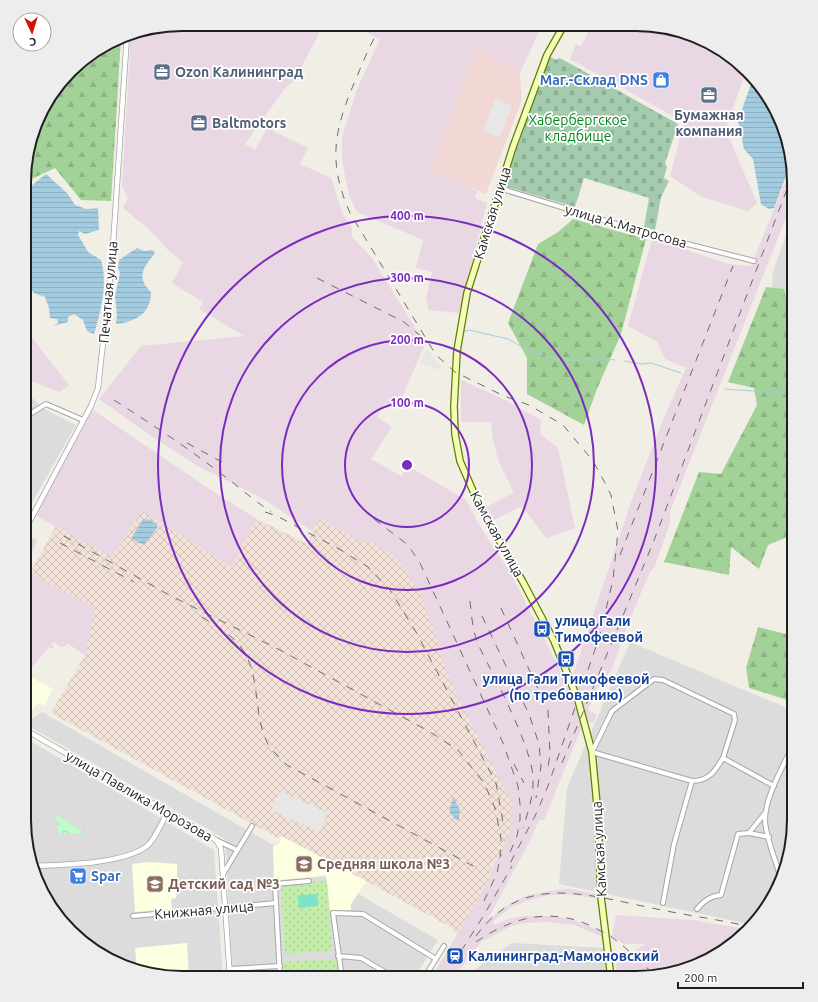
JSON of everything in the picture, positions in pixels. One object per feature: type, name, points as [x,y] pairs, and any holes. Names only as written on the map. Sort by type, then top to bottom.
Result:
[{"type":"main road","name":"Камская улица","points":[[561,31],[547,55],[499,188],[469,286],[458,340],[454,406],[457,448],[460,461],[480,507],[523,582],[557,648],[578,700],[592,752],[598,815],[601,898],[610,971]]},
{"type":"street","name":"Печатная улица","points":[[31,519],[83,420],[98,388],[100,379],[112,261],[127,42]]},
{"type":"street","name":"улица А.Матросова","points":[[499,188],[656,236],[754,261]]},
{"type":"street","points":[[31,413],[46,404],[83,420]]},
{"type":"street","points":[[654,679],[663,680],[734,714],[735,720],[723,758],[710,777],[701,781],[692,781],[592,752],[612,711],[654,679]]},
{"type":"street","name":"улица Павлика Морозова","points":[[31,734],[168,811],[216,840],[221,848],[230,970]]},
{"type":"street","points":[[723,758],[774,786]]},
{"type":"street","points":[[749,832],[765,812],[774,786],[787,759]]},
{"type":"street","points":[[663,903],[674,844],[692,781]]},
{"type":"street","points":[[38,866],[111,860],[141,849],[152,840],[168,811]]},
{"type":"street","points":[[765,812],[766,830],[778,870]]},
{"type":"street","points":[[223,874],[252,826]]},
{"type":"street","points":[[697,909],[713,896],[721,894],[738,834],[749,832],[769,837]]},
{"type":"street","points":[[216,840],[238,850]]},
{"type":"street","points":[[280,971],[275,884],[309,881]]},
{"type":"street","name":"Книжная улица","points":[[133,916],[225,909],[276,903]]},
{"type":"street","points":[[342,971],[341,960],[338,956],[333,913],[363,914],[436,959]]},
{"type":"street","points":[[428,971],[444,946]]},
{"type":"street","points":[[338,956],[361,958],[383,971]]},
{"type":"street","points":[[230,970],[280,966]]},
{"type":"shaded area","points":[[172,31],[320,31],[294,81],[286,87],[245,144],[255,150],[267,128],[308,148],[300,164],[331,178],[342,212],[352,229],[352,237],[372,258],[425,344],[397,409],[385,403],[377,417],[392,427],[371,459],[401,476],[408,466],[466,500],[479,525],[510,572],[575,699],[583,724],[544,820],[539,820],[531,839],[488,919],[511,903],[525,896],[568,889],[582,891],[600,895],[600,899],[566,894],[549,895],[527,901],[510,908],[492,922],[494,925],[509,919],[525,916],[554,916],[574,920],[603,932],[603,937],[574,925],[547,922],[523,923],[509,927],[481,942],[458,971],[435,971],[489,879],[512,804],[454,689],[441,658],[439,645],[420,593],[366,541],[364,540],[360,542],[319,518],[312,531],[262,498],[201,468],[154,438],[99,399],[141,346],[244,336],[199,309],[203,302],[172,283],[183,262],[168,250],[151,231],[123,208],[128,199],[122,186],[131,40],[143,36]]},
{"type":"shaded area","points":[[363,31],[539,31],[520,73],[476,48],[430,172],[477,191],[475,198],[487,203],[459,313],[429,310],[426,298],[432,272],[416,268],[423,240],[357,212],[349,195],[342,160],[342,137],[358,87],[380,39]]},
{"type":"shaded area","points":[[589,31],[656,32],[675,36],[703,47],[720,56],[743,75],[744,76],[724,134],[730,140],[757,203],[748,211],[702,197],[670,176],[684,122],[570,59],[576,44],[581,46]]},
{"type":"shaded area","points":[[476,47],[520,73],[522,100],[486,194],[430,172]]},
{"type":"shaded area","points":[[495,99],[512,106],[500,137],[483,131]]},
{"type":"shaded area","points":[[787,177],[787,215],[670,512],[670,523],[655,566],[649,574],[628,624],[612,669],[598,688],[588,710],[597,715],[593,723],[586,720],[576,688],[574,672],[631,502],[663,420],[686,368],[665,359],[657,342],[628,326],[652,239],[729,264],[751,266]]},
{"type":"shaded area","points":[[787,233],[787,384],[766,383],[773,271]]},
{"type":"shaded area","points":[[32,338],[69,385],[60,392],[31,381]]},
{"type":"shaded area","points":[[427,349],[441,366],[440,370],[420,363]]},
{"type":"shaded area","points":[[461,380],[505,400],[541,420],[540,434],[558,448],[575,528],[546,538],[522,506],[494,520],[486,508],[514,492],[499,463],[493,440],[491,422],[461,422]]},
{"type":"shaded area","points":[[31,398],[44,409],[76,425],[31,504]]},
{"type":"shaded area","points":[[93,410],[214,492],[257,519],[232,568],[142,511],[112,558],[35,515]]},
{"type":"shaded area","points":[[142,511],[232,568],[257,519],[307,544],[319,518],[360,542],[367,540],[396,557],[420,593],[439,645],[441,658],[454,689],[512,804],[510,831],[499,858],[498,860],[493,860],[489,879],[457,935],[453,932],[454,929],[294,842],[281,836],[278,838],[51,713],[85,655],[95,607],[31,574],[31,571],[56,526],[112,558]]},
{"type":"shaded area","points":[[31,537],[37,541],[31,554]]},
{"type":"shaded area","points":[[31,574],[95,607],[85,655],[67,643],[66,646],[60,647],[54,642],[51,645],[54,647],[53,649],[49,647],[32,667]]},
{"type":"shaded area","points":[[630,642],[787,708],[786,840],[782,859],[771,887],[762,904],[746,923],[559,884],[567,788]]},
{"type":"shaded area","points":[[31,678],[53,689],[44,706],[38,703],[31,712]]},
{"type":"shaded area","points":[[42,712],[438,940],[418,971],[233,971],[225,839],[31,727],[31,720]]},
{"type":"shaded area","points":[[31,741],[214,850],[223,971],[162,970],[134,963],[98,946],[75,927],[56,904],[43,878],[36,859],[31,830]]},
{"type":"shaded area","points":[[280,791],[328,813],[319,832],[271,810]]},
{"type":"shaded area","name":"Средняя школа №3","points":[[281,836],[366,881],[351,904],[351,910],[330,911],[326,876],[280,880],[279,877],[274,878],[273,846],[277,846],[277,844],[280,843]]},
{"type":"shaded area","name":"Детский сад №3","points":[[149,862],[177,864],[176,898],[171,899],[172,909],[135,912],[132,864]]},
{"type":"shaded area","points":[[616,915],[692,920],[741,928],[720,946],[703,955],[675,966],[646,971],[618,971],[615,965],[645,944],[624,944],[612,936]]},
{"type":"shaded area","points":[[187,943],[189,971],[162,970],[136,964],[135,948]]},
{"type":"shaded area","points":[[512,943],[604,948],[606,971],[473,971]]},
{"type":"green space","points":[[121,45],[111,201],[81,200],[55,168],[31,179],[32,162],[36,143],[51,107],[62,90],[75,75],[98,56]]},
{"type":"green space","name":"Хабербергское кладбище","points":[[549,56],[556,60],[560,58],[678,124],[665,163],[667,167],[664,178],[669,181],[661,197],[655,230],[644,227],[649,198],[584,178],[575,207],[504,186]]},
{"type":"green space","points":[[573,219],[646,239],[621,334],[597,389],[584,425],[527,394],[527,358],[508,323],[538,244],[558,232]]},
{"type":"green space","points":[[766,287],[784,289],[787,306],[787,537],[768,545],[759,569],[731,547],[729,575],[664,562],[699,472],[721,474],[757,405],[754,388],[728,382]]},
{"type":"green space","points":[[758,627],[786,634],[787,633],[787,700],[749,688],[746,668]]},
{"type":"green space","points":[[56,815],[86,833],[58,834]]},
{"type":"green space","points":[[327,881],[332,951],[285,954],[281,884]]},
{"type":"green space","points":[[317,894],[318,906],[299,908],[298,895]]},
{"type":"green space","points":[[94,939],[94,943],[90,940]]},
{"type":"green space","points":[[339,959],[340,971],[284,971],[283,962]]},
{"type":"water","points":[[751,85],[762,98],[771,115],[782,143],[786,162],[787,173],[774,208],[769,209],[761,204],[753,159],[744,149],[738,121]]},
{"type":"water","points":[[46,174],[67,193],[75,205],[86,209],[98,208],[99,230],[85,234],[79,231],[78,235],[88,252],[101,260],[103,269],[103,297],[94,334],[87,331],[83,320],[74,314],[68,317],[68,322],[53,326],[58,323],[57,319],[50,318],[49,308],[45,297],[34,293],[31,289],[31,186]]},
{"type":"water","points":[[137,248],[144,251],[152,250],[155,253],[147,263],[142,277],[146,287],[151,292],[150,300],[141,316],[116,324],[117,314],[115,296],[120,273],[118,268],[119,260]]},
{"type":"water","points":[[143,519],[150,520],[157,525],[157,528],[144,545],[131,539]]},
{"type":"water","points":[[453,797],[460,810],[458,821],[450,813]]},
{"type":"waterway","points":[[465,331],[469,330],[508,339],[528,350],[557,360],[564,359],[572,361],[597,358],[615,360]]},
{"type":"waterway","points":[[625,361],[641,364],[651,363],[681,373]]},
{"type":"waterway","points":[[725,389],[787,393]]},
{"type":"railway","points":[[379,31],[363,61],[350,93],[339,127],[336,143],[338,176],[350,213],[436,355],[455,372],[504,396],[529,405],[563,425],[593,461],[604,481],[611,495],[618,531],[613,580],[599,638],[548,786],[536,814],[507,869]]},
{"type":"railway","points":[[562,763],[653,543],[787,189]]},
{"type":"railway","points":[[620,555],[733,266]]},
{"type":"railway","points":[[317,278],[404,322],[422,337]]},
{"type":"railway","points":[[114,400],[190,451],[271,512]]},
{"type":"railway","points":[[187,443],[222,462]]},
{"type":"railway","points":[[265,512],[277,516],[339,549],[368,567],[390,590],[416,632],[496,783],[503,822]]},
{"type":"railway","points":[[374,519],[408,545],[420,563],[503,743],[518,786],[520,804],[520,820],[517,836],[508,857]]},
{"type":"railway","points":[[64,536],[169,595],[280,650],[430,732],[458,750],[484,783],[495,808],[501,838],[500,858]]},
{"type":"railway","points":[[60,543],[134,582]]},
{"type":"railway","points":[[470,601],[475,636],[503,694],[528,753],[533,778],[533,791],[523,828]]},
{"type":"railway","points":[[501,608],[548,711],[550,755],[547,773]]},
{"type":"railway","points":[[482,616],[529,714],[539,744],[541,766],[536,798]]},
{"type":"railway","points":[[202,617],[233,638],[248,658],[255,683],[263,732],[270,747],[287,765],[473,866]]},
{"type":"railway","points":[[514,764],[524,783]]},
{"type":"railway","points":[[484,901],[497,873],[501,854]]},
{"type":"railway","points":[[448,971],[484,915],[512,866]]},
{"type":"railway","points":[[476,936],[494,916],[514,903],[535,896],[557,893],[580,894],[604,898],[744,925]]},
{"type":"railway","points":[[476,942],[490,933],[519,920],[550,916],[566,918],[581,922],[610,935],[650,971]]},
{"type":"place","name":"Ozon Калининград","points":[[162,72]]},
{"type":"place","name":"Маг.-Склад DNS","points":[[661,80]]},
{"type":"place","name":"Бумажная компания","points":[[709,95]]},
{"type":"place","name":"Baltmotors","points":[[199,123]]},
{"type":"place","name":"улица Гали Тимофеевой","points":[[542,629]]},
{"type":"place","name":"улица Гали Тимофеевой (по требованию)","points":[[566,659]]},
{"type":"place","name":"Средняя школа №3","points":[[304,864]]},
{"type":"place","name":"Spar","points":[[78,876]]},
{"type":"place","name":"Детский сад №3","points":[[155,884]]},
{"type":"place","name":"Калининград-Мамоновский","points":[[455,956]]}]
